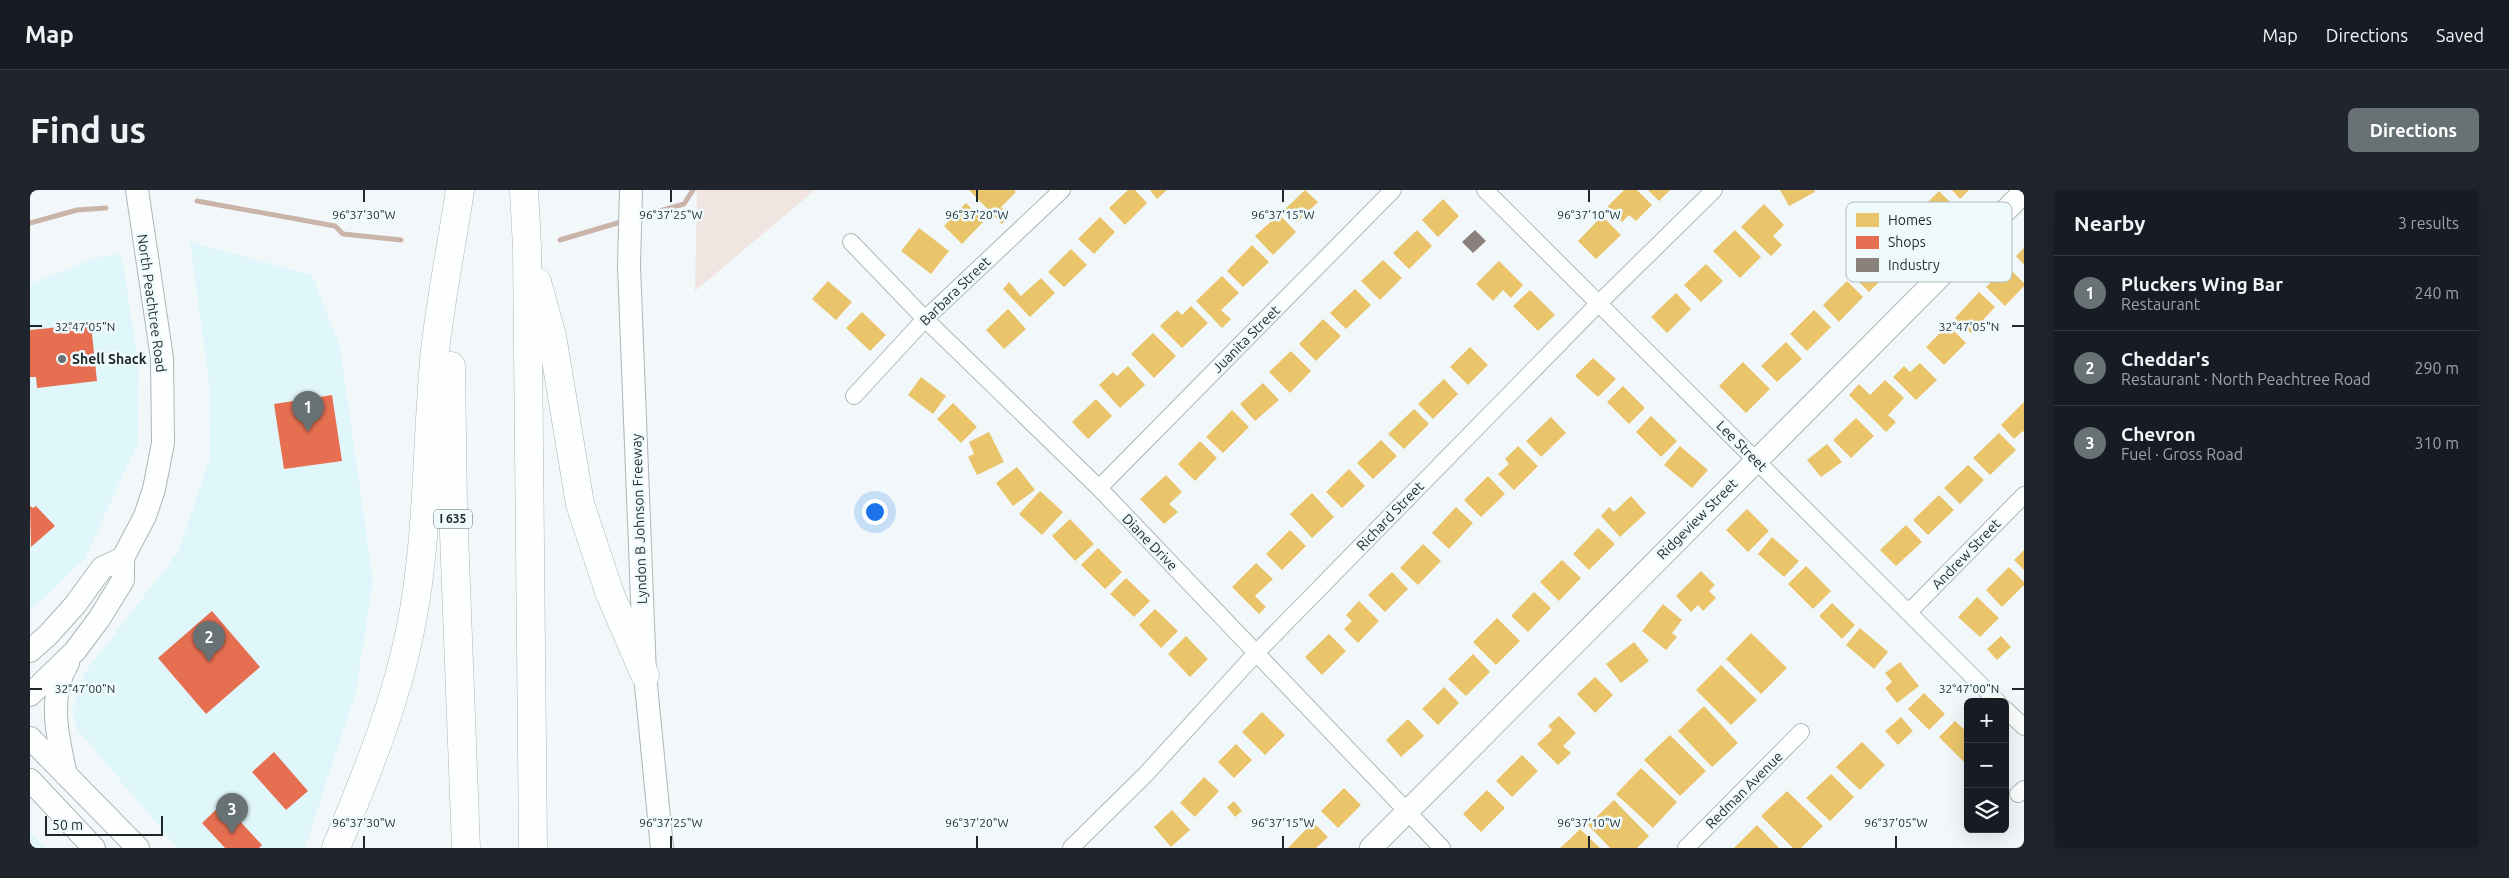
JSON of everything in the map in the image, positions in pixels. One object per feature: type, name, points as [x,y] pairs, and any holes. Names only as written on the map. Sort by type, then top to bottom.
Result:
[{"type":"highway","points":[[336,848],[376,753],[397,686],[411,625],[421,554],[436,350],[460,190]]},
{"type":"highway","name":"I 635","points":[[460,190],[450,356],[453,507],[466,848]]},
{"type":"highway","points":[[524,190],[527,247],[533,848]]},
{"type":"highway","points":[[527,247],[552,336],[580,504],[610,594],[644,675]]},
{"type":"street","name":"North Peachtree Road","points":[[30,695],[75,651],[99,619],[123,580],[123,558],[144,516],[154,489],[163,444],[162,358],[137,190]]},
{"type":"street","name":"Lyndon B Johnson Freeway","points":[[631,190],[629,266],[644,675],[662,848]]},
{"type":"street","name":"Barbara Street","points":[[854,396],[925,319],[1062,190]]},
{"type":"street","name":"Juanita Street","points":[[1099,488],[1393,190]]},
{"type":"street","name":"Lee Street","points":[[1485,190],[1994,698]]},
{"type":"street","name":"Richard Street","points":[[1071,848],[1146,774],[1257,652],[1599,303],[1714,190]]},
{"type":"street","name":"Ridgeview Street","points":[[2012,204],[2024,192]]},
{"type":"street","name":"Diane Drive","points":[[851,242],[925,319],[1099,488],[1442,848]]},
{"type":"street","name":"Ridgeview Street","points":[[1371,848],[1934,282]]},
{"type":"street","name":"Andrew Street","points":[[1909,612],[2024,495]]},
{"type":"street","points":[[30,651],[48,635],[75,605],[102,568],[123,558]]},
{"type":"street","points":[[66,774],[56,728],[58,691],[63,670],[75,651]]},
{"type":"street","points":[[2009,713],[2024,727]]},
{"type":"street","name":"Redman Avenue","points":[[1686,848],[1801,732]]},
{"type":"street","points":[[30,738],[138,848]]},
{"type":"street","points":[[30,780],[94,848]]},
{"type":"shaded area","points":[[697,190],[815,190],[695,291]]},
{"type":"shaded area","points":[[190,242],[312,275],[340,347],[373,581],[356,691],[305,848],[177,848],[77,729],[72,710],[85,672],[178,552],[210,458],[209,382]]},
{"type":"shaded area","points":[[116,254],[122,258],[139,367],[138,443],[84,560],[30,611],[30,285],[94,258]]},
{"type":"shaded area","points":[[30,832],[46,848],[30,848]]},
{"type":"building: Homes","points":[[969,190],[1014,190],[1016,192],[1001,207],[1010,216],[1002,224]]},
{"type":"building: Homes","points":[[1128,190],[1135,190],[1147,203],[1125,225],[1109,208]]},
{"type":"building: Homes","points":[[1150,190],[1167,190],[1157,199]]},
{"type":"building: Homes","points":[[1305,190],[1318,202],[1297,222],[1285,209]]},
{"type":"building: Homes","points":[[1624,190],[1637,190],[1652,205],[1636,221],[1629,215],[1622,222],[1607,207]]},
{"type":"building: Homes","points":[[1648,190],[1670,190],[1659,201]]},
{"type":"building: Homes","points":[[1780,190],[1814,190],[1815,192],[1789,206]]},
{"type":"building: Homes","points":[[1952,190],[1969,190],[1960,199]]},
{"type":"building: Homes","points":[[1939,191],[1950,202],[1928,202]]},
{"type":"building: Homes","points":[[1443,199],[1459,216],[1438,237],[1422,220]]},
{"type":"building: Homes","points":[[966,203],[984,221],[962,244],[944,226]]},
{"type":"building: Homes","points":[[1764,204],[1784,225],[1773,236],[1782,245],[1771,256],[1741,227]]},
{"type":"building: Homes","points":[[1279,214],[1296,232],[1273,255],[1255,236]]},
{"type":"building: Homes","points":[[1602,216],[1621,235],[1596,259],[1578,241]]},
{"type":"building: Homes","points":[[1100,217],[1115,232],[1094,254],[1078,239]]},
{"type":"building: Homes","points":[[919,228],[949,251],[931,274],[901,251]]},
{"type":"building: Homes","points":[[1417,230],[1432,246],[1409,269],[1393,253]]},
{"type":"building: Homes","points":[[1735,230],[1761,257],[1740,278],[1713,251]]},
{"type":"building: Homes","points":[[1252,245],[1269,262],[1243,287],[1227,271]]},
{"type":"building: Homes","points":[[2024,248],[2024,265],[2016,256]]},
{"type":"building: Homes","points":[[1071,249],[1087,265],[1064,287],[1048,272]]},
{"type":"building: Homes","points":[[1383,260],[1402,278],[1380,300],[1361,281]]},
{"type":"building: Homes","points":[[1499,261],[1523,285],[1511,298],[1503,290],[1493,301],[1476,284]]},
{"type":"building: Homes","points":[[1706,264],[1723,281],[1701,302],[1684,285]]},
{"type":"building: Homes","points":[[2012,271],[2024,283],[2024,286],[2005,306],[1986,287],[1991,282],[2012,282]]},
{"type":"building: Homes","points":[[1222,276],[1239,293],[1221,310],[1231,319],[1222,328],[1196,301]]},
{"type":"building: Homes","points":[[1041,278],[1055,293],[1030,317],[1003,289],[1009,282],[1021,296]]},
{"type":"building: Homes","points":[[828,281],[852,302],[836,320],[812,299]]},
{"type":"building: Homes","points":[[1846,282],[1863,297],[1839,322],[1823,305]]},
{"type":"building: Homes","points":[[1859,282],[1879,282],[1869,292]]},
{"type":"building: Homes","points":[[1355,289],[1371,305],[1346,329],[1330,313]]},
{"type":"building: Homes","points":[[1530,290],[1555,315],[1538,331],[1513,306]]},
{"type":"building: Homes","points":[[1979,292],[1995,307],[1971,333],[1955,318]]},
{"type":"building: Homes","points":[[1676,293],[1691,309],[1667,333],[1651,317]]},
{"type":"building: Homes","points":[[1191,306],[1208,323],[1182,348],[1160,326],[1177,310],[1182,315]]},
{"type":"building: Homes","points":[[1008,309],[1026,329],[1004,349],[986,330]]},
{"type":"building: Homes","points":[[1814,310],[1831,327],[1807,351],[1790,334]]},
{"type":"building: Homes","points":[[862,312],[886,335],[870,351],[846,328]]},
{"type":"building: Homes","points":[[1323,319],[1341,336],[1316,361],[1299,344]]},
{"type":"building: Homes","points":[[1948,325],[1966,343],[1944,365],[1926,347]]},
{"type":"building: Homes","points":[[1153,333],[1176,356],[1154,378],[1131,354]]},
{"type":"building: Homes","points":[[1786,342],[1802,359],[1777,382],[1761,366]]},
{"type":"building: Homes","points":[[1470,347],[1488,365],[1468,385],[1450,367]]},
{"type":"building: Homes","points":[[1291,351],[1311,371],[1290,393],[1269,372]]},
{"type":"building: Homes","points":[[1593,358],[1616,379],[1598,397],[1575,376]]},
{"type":"building: Homes","points":[[1743,362],[1770,389],[1746,413],[1719,386]]},
{"type":"building: Homes","points":[[1920,363],[1937,380],[1916,400],[1893,377],[1904,366],[1910,372]]},
{"type":"building: Homes","points":[[1128,366],[1145,385],[1120,408],[1099,385],[1113,372],[1117,376]]},
{"type":"building: Homes","points":[[921,377],[946,396],[933,414],[908,395]]},
{"type":"building: Homes","points":[[1444,379],[1458,394],[1433,419],[1418,404]]},
{"type":"building: Homes","points":[[1885,380],[1904,398],[1888,415],[1896,422],[1886,432],[1849,395],[1859,384],[1870,395]]},
{"type":"building: Homes","points":[[1263,383],[1279,400],[1255,421],[1240,404]]},
{"type":"building: Homes","points":[[1623,386],[1645,408],[1629,424],[1607,402]]},
{"type":"building: Homes","points":[[1096,399],[1112,416],[1088,439],[1072,422]]},
{"type":"building: Homes","points":[[2024,402],[2024,432],[2014,439],[2001,425]]},
{"type":"building: Homes","points":[[953,403],[977,427],[961,443],[937,419]]},
{"type":"building: Homes","points":[[1414,409],[1429,424],[1404,449],[1388,434]]},
{"type":"building: Homes","points":[[1232,410],[1249,427],[1223,453],[1206,437]]},
{"type":"building: Homes","points":[[1651,416],[1677,441],[1661,457],[1636,432]]},
{"type":"building: Homes","points":[[1551,417],[1566,433],[1541,457],[1526,441]]},
{"type":"building: Homes","points":[[1856,418],[1874,436],[1851,458],[1833,440]]},
{"type":"building: Homes","points":[[989,432],[1004,462],[977,475],[968,457],[974,454],[969,442]]},
{"type":"building: Homes","points":[[1999,433],[2016,450],[1990,475],[1973,458]]},
{"type":"building: Homes","points":[[1381,440],[1397,456],[1373,479],[1357,463]]},
{"type":"building: Homes","points":[[1200,441],[1217,458],[1195,481],[1178,464]]},
{"type":"building: Homes","points":[[1827,444],[1842,462],[1821,477],[1807,460]]},
{"type":"building: Homes","points":[[1518,446],[1538,466],[1514,490],[1498,474],[1509,464],[1505,459]]},
{"type":"building: Homes","points":[[1680,446],[1708,470],[1692,488],[1664,465]]},
{"type":"building: Homes","points":[[1968,465],[1984,480],[1960,504],[1944,488]]},
{"type":"building: Homes","points":[[1017,467],[1035,490],[1013,506],[996,483]]},
{"type":"building: Homes","points":[[1349,469],[1365,486],[1342,508],[1326,492]]},
{"type":"building: Homes","points":[[1166,475],[1182,492],[1169,504],[1178,512],[1164,524],[1140,499]]},
{"type":"building: Homes","points":[[1488,476],[1505,494],[1481,517],[1464,500]]},
{"type":"building: Homes","points":[[1040,491],[1063,512],[1042,535],[1019,514]]},
{"type":"building: Homes","points":[[1312,493],[1334,517],[1312,538],[1290,514]]},
{"type":"building: Homes","points":[[1939,495],[1954,510],[1928,535],[1913,520]]},
{"type":"building: Homes","points":[[1631,496],[1646,513],[1620,537],[1601,516],[1609,507],[1614,512]]},
{"type":"building: Homes","points":[[1456,507],[1473,523],[1449,549],[1432,533]]},
{"type":"building: Homes","points":[[1747,509],[1769,531],[1748,552],[1726,530]]},
{"type":"building: Homes","points":[[1070,519],[1094,544],[1075,561],[1052,536]]},
{"type":"building: Homes","points":[[1906,525],[1922,542],[1896,566],[1880,550]]},
{"type":"building: Homes","points":[[1598,528],[1615,544],[1589,570],[1573,554]]},
{"type":"building: Homes","points":[[1290,530],[1306,546],[1282,570],[1266,554]]},
{"type":"building: Homes","points":[[1772,537],[1799,561],[1784,577],[1758,554]]},
{"type":"building: Homes","points":[[1423,544],[1441,561],[1418,585],[1400,568]]},
{"type":"building: Homes","points":[[1098,548],[1122,572],[1105,589],[1081,565]]},
{"type":"building: Homes","points":[[2024,550],[2024,570],[2014,560]]},
{"type":"building: Homes","points":[[1562,560],[1581,578],[1559,601],[1540,582]]},
{"type":"building: Homes","points":[[1256,563],[1273,579],[1255,596],[1266,607],[1259,614],[1232,587]]},
{"type":"building: Homes","points":[[1806,566],[1831,591],[1813,609],[1788,584]]},
{"type":"building: Homes","points":[[2009,567],[2024,582],[2024,585],[2002,607],[1986,590]]},
{"type":"building: Homes","points":[[1701,571],[1715,585],[1709,591],[1716,598],[1703,611],[1698,605],[1691,612],[1676,596]]},
{"type":"building: Homes","points":[[1392,572],[1408,589],[1385,612],[1368,595]]},
{"type":"building: Homes","points":[[1126,578],[1150,601],[1134,617],[1110,594]]},
{"type":"building: Homes","points":[[1534,592],[1551,608],[1528,632],[1511,616]]},
{"type":"building: Homes","points":[[1977,597],[1999,618],[1980,637],[1958,617]]},
{"type":"building: Homes","points":[[1359,601],[1379,621],[1358,643],[1344,629],[1352,621],[1346,615]]},
{"type":"building: Homes","points":[[1832,603],[1855,625],[1842,639],[1819,616]]},
{"type":"building: Homes","points":[[1663,604],[1682,620],[1672,633],[1677,637],[1666,650],[1642,631]]},
{"type":"building: Homes","points":[[1155,609],[1178,631],[1161,648],[1139,625]]},
{"type":"building: Homes","points":[[1497,618],[1520,641],[1496,665],[1473,642]]},
{"type":"building: Homes","points":[[1860,628],[1888,652],[1874,669],[1846,645]]},
{"type":"building: Homes","points":[[1751,633],[1787,668],[1761,694],[1726,659]]},
{"type":"building: Homes","points":[[1329,634],[1346,651],[1322,675],[1305,657]]},
{"type":"building: Homes","points":[[1186,636],[1208,659],[1190,677],[1168,654]]},
{"type":"building: Homes","points":[[2001,636],[2011,647],[1997,660],[1987,649]]},
{"type":"building: Homes","points":[[1634,642],[1649,661],[1621,683],[1606,664]]},
{"type":"building: Homes","points":[[1473,654],[1490,672],[1466,696],[1448,679]]},
{"type":"building: Homes","points":[[1900,662],[1919,686],[1897,703],[1885,688],[1892,682],[1885,673]]},
{"type":"building: Homes","points":[[1721,665],[1757,700],[1731,725],[1696,690]]},
{"type":"building: Homes","points":[[1595,677],[1613,695],[1595,713],[1577,694]]},
{"type":"building: Homes","points":[[1444,687],[1459,703],[1438,725],[1422,709]]},
{"type":"building: Homes","points":[[1924,693],[1945,714],[1929,730],[1908,709]]},
{"type":"building: Homes","points":[[1704,706],[1738,743],[1712,767],[1678,731]]},
{"type":"building: Homes","points":[[1262,712],[1285,735],[1265,755],[1242,732]]},
{"type":"building: Homes","points":[[1559,716],[1576,733],[1563,746],[1571,753],[1558,765],[1537,744],[1552,730],[1548,726]]},
{"type":"building: Homes","points":[[1901,717],[1913,731],[1898,745],[1885,731]]},
{"type":"building: Homes","points":[[1408,719],[1424,736],[1401,757],[1386,740]]},
{"type":"building: Homes","points":[[1955,721],[1964,729],[1964,762],[1939,737]]},
{"type":"building: Homes","points":[[1670,735],[1706,771],[1680,796],[1644,760]]},
{"type":"building: Homes","points":[[1862,742],[1885,765],[1860,790],[1836,767]]},
{"type":"building: Homes","points":[[1236,744],[1252,760],[1234,778],[1218,762]]},
{"type":"building: Homes","points":[[1522,755],[1538,771],[1512,797],[1496,781]]},
{"type":"building: Homes","points":[[1641,768],[1677,802],[1653,828],[1616,794]]},
{"type":"building: Homes","points":[[1831,774],[1854,797],[1830,821],[1806,798]]},
{"type":"building: Homes","points":[[1204,777],[1219,791],[1195,817],[1180,803]]},
{"type":"building: Homes","points":[[1344,788],[1361,805],[1338,828],[1321,811]]},
{"type":"building: Homes","points":[[1487,790],[1505,808],[1481,832],[1463,814]]},
{"type":"building: Homes","points":[[1787,791],[1823,826],[1801,848],[1793,848],[1761,816]]},
{"type":"building: Homes","points":[[1614,800],[1649,836],[1637,848],[1610,848],[1588,825]]},
{"type":"building: Homes","points":[[1234,801],[1242,811],[1235,817],[1227,807]]},
{"type":"building: Homes","points":[[1172,810],[1190,830],[1171,847],[1154,827]]},
{"type":"building: Homes","points":[[1313,822],[1328,837],[1316,848],[1288,848]]},
{"type":"building: Homes","points":[[1757,825],[1779,848],[1734,848]]},
{"type":"building: Homes","points":[[1580,829],[1600,848],[1560,848],[1569,840]]},
{"type":"building: Shops","name":"Shell Shack","points":[[91,324],[97,381],[37,388],[36,377],[30,377],[30,330]]},
{"type":"building: Shops","points":[[332,395],[342,461],[284,469],[274,404]]},
{"type":"building: Shops","points":[[30,506],[33,508],[36,506],[55,526],[31,547]]},
{"type":"building: Shops","points":[[212,611],[260,667],[206,714],[158,658]]},
{"type":"building: Shops","points":[[274,752],[308,791],[286,810],[252,772]]},
{"type":"building: Shops","points":[[223,803],[262,845],[259,848],[225,848],[202,823]]},
{"type":"building: Industry","points":[[1475,230],[1486,241],[1473,253],[1462,242]]},
{"type":"waterway","points":[[635,218],[684,204],[693,190]]},
{"type":"waterway","points":[[197,201],[335,226],[343,234],[401,240]]},
{"type":"waterway","points":[[30,223],[77,210],[106,208]]},
{"type":"waterway","points":[[560,240],[624,221]]},
{"type":"place","name":"Shell Shack","points":[[62,359]]},
{"type":"place","name":"Pluckers Wing Bar","points":[[308,432]]},
{"type":"place","name":"Cheddar's","points":[[209,662]]},
{"type":"place","name":"Chevron","points":[[232,834]]}]
